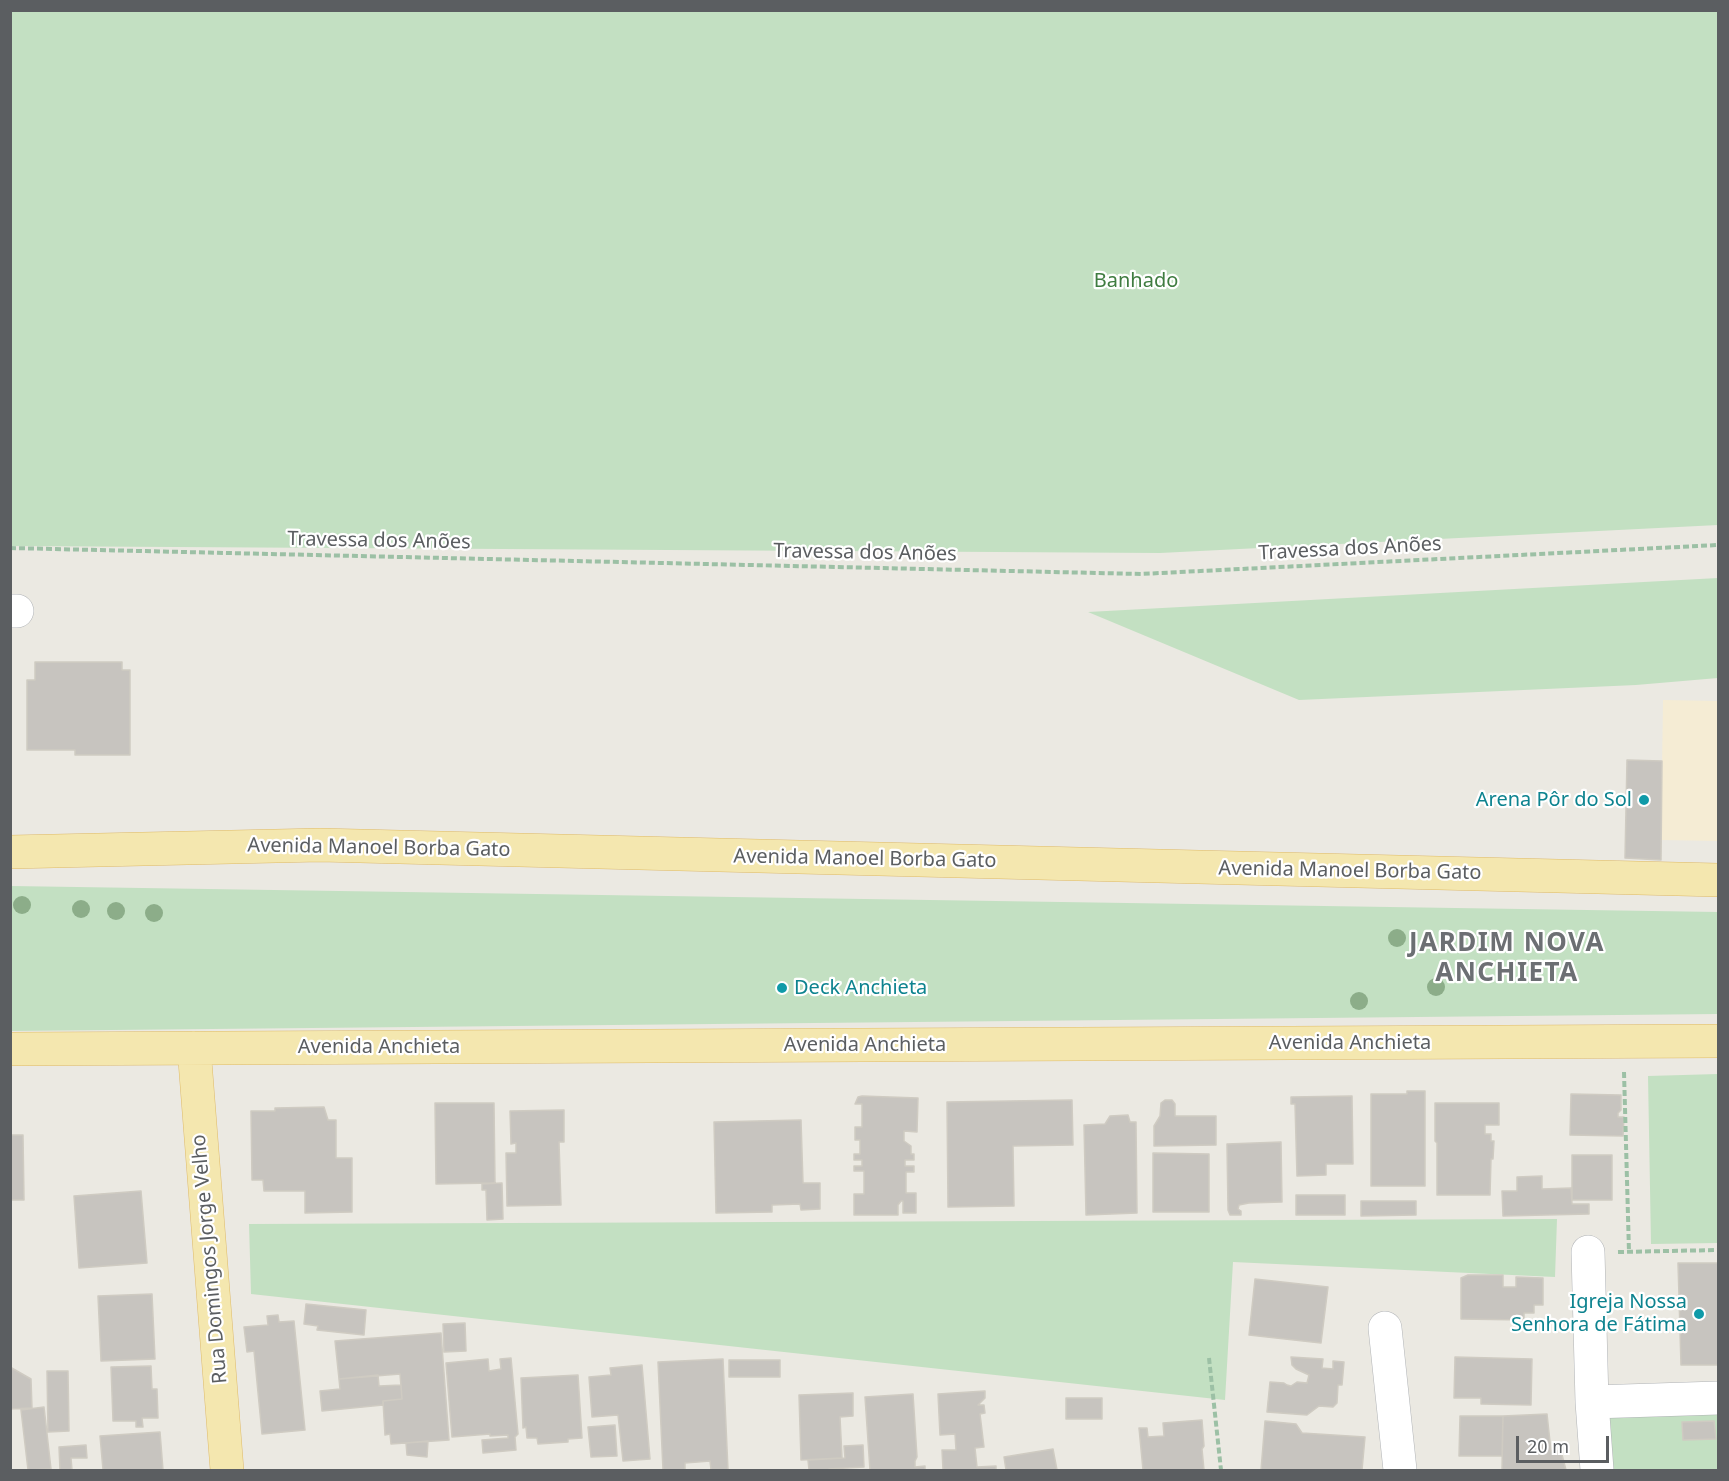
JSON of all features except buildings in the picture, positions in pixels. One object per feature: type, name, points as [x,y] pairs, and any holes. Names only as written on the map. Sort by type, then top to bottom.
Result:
[{"type":"main road","name":"Avenida Manoel Borba Gato","points":[[10,852],[320,845],[1719,880]]},
{"type":"main road","name":"Avenida Anchieta","points":[[10,1049],[1719,1041]]},
{"type":"main road","name":"Rua Domingos Jorge Velho","points":[[194,1048],[227,1470]]},
{"type":"street","points":[[1588,1252],[1592,1402],[1597,1470]]},
{"type":"street","points":[[1385,1328],[1400,1470]]},
{"type":"street","points":[[1592,1402],[1719,1398]]},
{"type":"path","name":"Travessa dos Anões","points":[[10,548],[1141,574],[1719,545]]},
{"type":"path","points":[[1623,1042],[1629,1252]]},
{"type":"path","points":[[1588,1252],[1719,1250]]},
{"type":"path","points":[[1209,1358],[1221,1470]]},
{"type":"green space","name":"Banhado","points":[[11,10],[1718,11],[1718,525],[1160,553],[11,546]]},
{"type":"green space","points":[[1718,578],[1718,678],[1636,685],[1299,700],[1088,612]]},
{"type":"green space","points":[[11,886],[1718,912],[1718,1014],[11,1031]]},
{"type":"green space","points":[[1718,1074],[1718,1243],[1651,1244],[1648,1076]]},
{"type":"green space","points":[[1557,1219],[1555,1277],[1233,1262],[1225,1400],[251,1294],[249,1224]]},
{"type":"green space","points":[[1718,1413],[1718,1470],[1611,1470],[1606,1415]]},
{"type":"sand","points":[[1663,700],[1718,701],[1718,841],[1661,840]]},
{"type":"place","name":"Arena Pôr do Sol","points":[[1644,800]]},
{"type":"place","name":"Deck Anchieta","points":[[782,988]]},
{"type":"place","name":"Igreja Nossa Senhora de Fátima","points":[[1699,1314]]},
{"type":"district","name":"JARDIM NOVA ANCHIETA","points":[[1507,959]]}]
